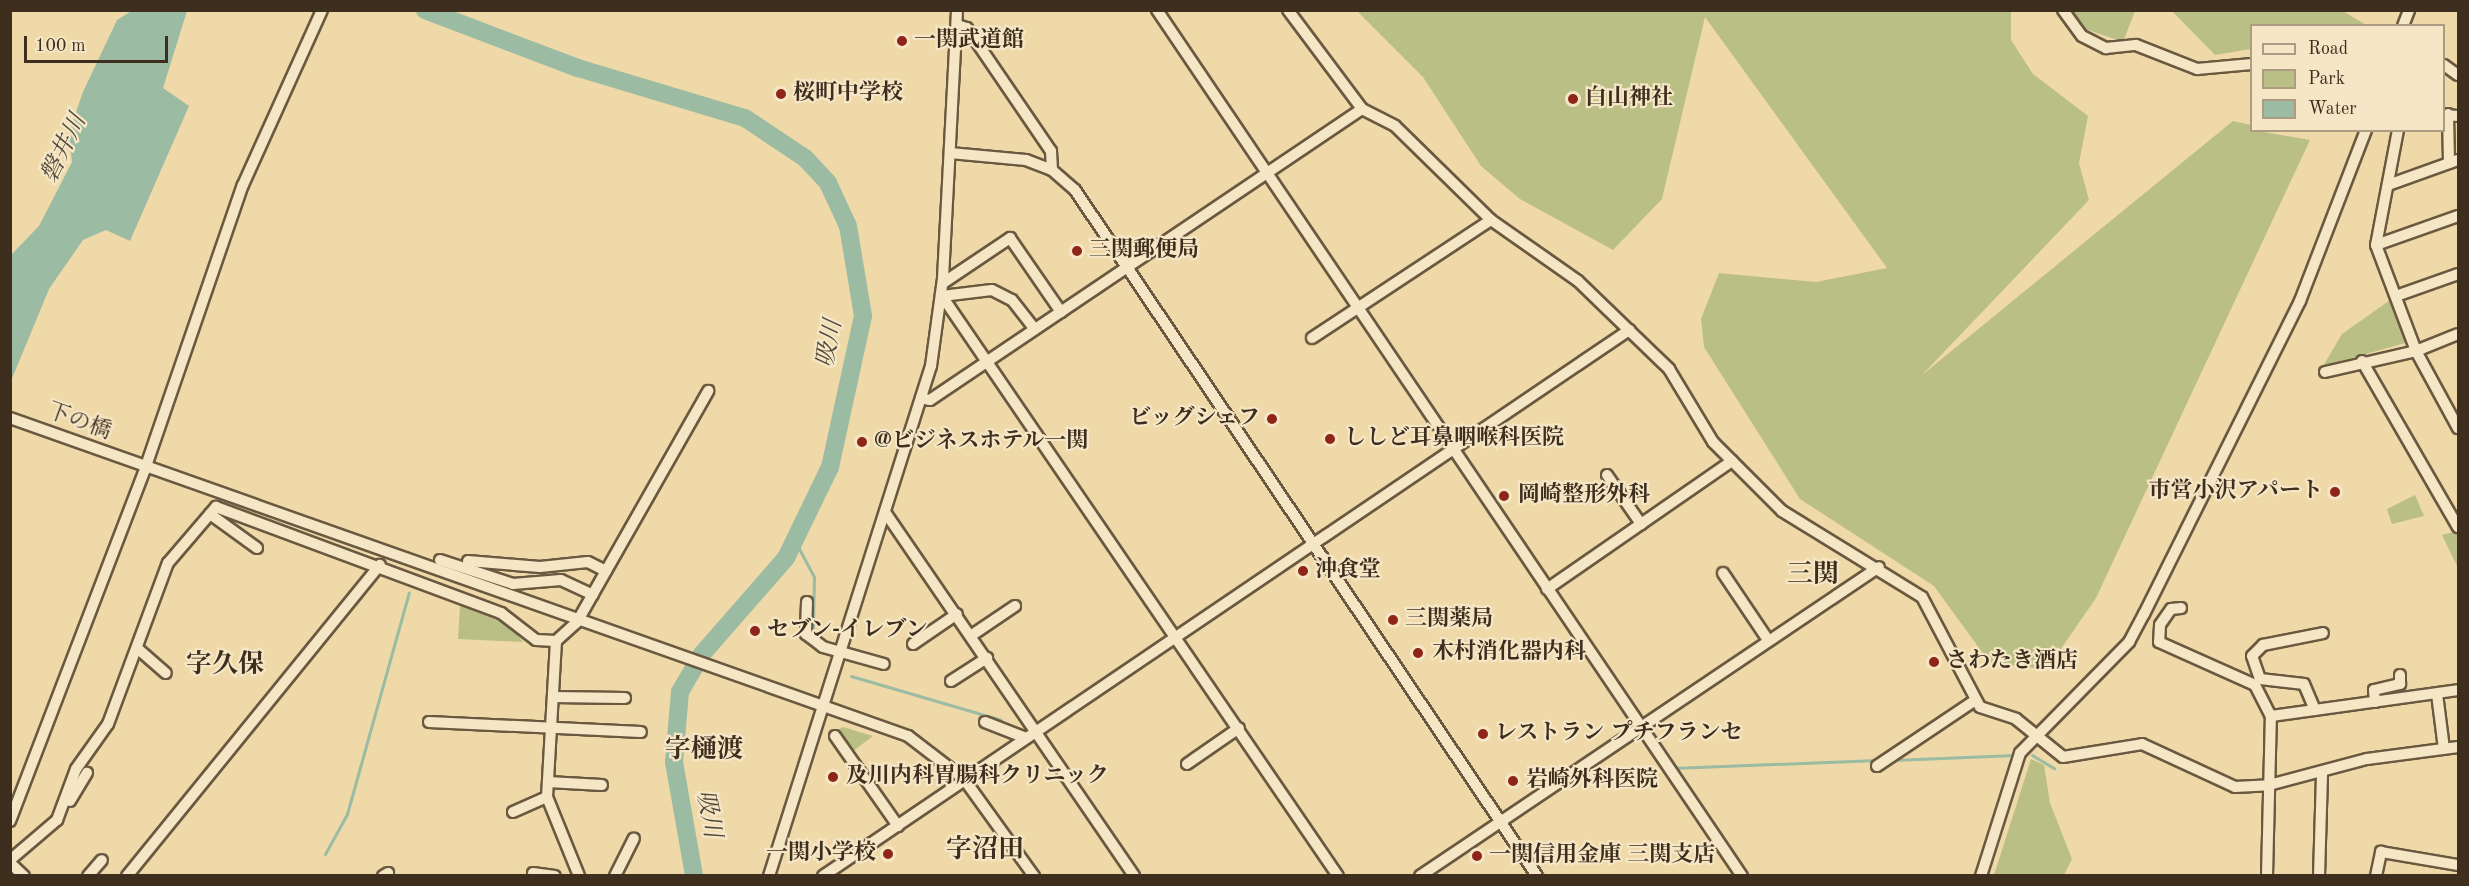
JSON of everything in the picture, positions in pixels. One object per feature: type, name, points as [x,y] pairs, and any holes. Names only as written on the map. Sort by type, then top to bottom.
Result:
[{"type":"street","points":[[10,820],[146,466],[243,185],[322,10]]},
{"type":"street","points":[[769,876],[921,398],[942,296],[957,10]]},
{"type":"street","points":[[1157,10],[1742,876]]},
{"type":"street","points":[[1288,10],[1362,109],[1395,126],[1491,220],[1578,280],[1629,330],[1683,386],[1702,428],[1732,462],[1782,511],[1879,567],[1922,597],[1974,701],[2016,719],[2063,757],[2142,744],[2220,782],[2269,784],[2367,759],[2458,747]]},
{"type":"street","points":[[2063,10],[2082,36],[2106,48],[2136,45],[2197,69],[2250,64]]},
{"type":"street","points":[[957,25],[967,28],[1051,151],[1052,170]]},
{"type":"street","points":[[2445,66],[2458,75]]},
{"type":"street","points":[[921,398],[930,400],[1362,109]]},
{"type":"street","points":[[2388,184],[2454,162],[2450,115]]},
{"type":"street","points":[[1981,876],[2010,777],[2033,735],[2129,642],[2300,301],[2365,132]]},
{"type":"street","points":[[2398,132],[2376,245],[2416,351],[2457,421]]},
{"type":"street","points":[[950,153],[1026,160],[1052,170],[1076,190],[1537,876]]},
{"type":"street","points":[[2376,245],[2458,216]]},
{"type":"street","points":[[1312,338],[1491,220]]},
{"type":"street","points":[[943,283],[1010,238],[1061,312]]},
{"type":"street","points":[[2396,296],[2458,274]]},
{"type":"street","points":[[942,296],[992,290],[1012,300],[1035,329]]},
{"type":"street","points":[[942,296],[989,361],[1338,876]]},
{"type":"street","points":[[823,876],[1629,330]]},
{"type":"street","points":[[2325,372],[2416,351],[2458,334]]},
{"type":"street","points":[[2361,362],[2458,527]]},
{"type":"street","points":[[579,876],[547,796],[556,641],[577,622],[708,391]]},
{"type":"street","name":"下の橋","points":[[10,418],[673,656],[908,736],[964,779],[1034,876]]},
{"type":"street","points":[[1547,589],[1732,462]]},
{"type":"street","points":[[1607,475],[1641,524]]},
{"type":"street","points":[[24,876],[10,862],[57,820],[75,769],[108,724],[168,563],[216,507],[380,565],[501,613],[536,640],[556,641]]},
{"type":"street","points":[[885,512],[972,635],[1134,876]]},
{"type":"street","points":[[210,514],[257,548]]},
{"type":"street","points":[[440,560],[513,584],[561,580],[592,595]]},
{"type":"street","points":[[468,561],[540,567],[588,562],[606,571]]},
{"type":"street","points":[[127,876],[380,565]]},
{"type":"street","points":[[1420,876],[1879,567]]},
{"type":"street","points":[[1723,573],[1768,640]]},
{"type":"street","points":[[807,602],[806,634],[841,652],[884,664]]},
{"type":"street","points":[[972,635],[1015,606]]},
{"type":"street","points":[[2181,608],[2171,609],[2160,625],[2159,642],[2255,685],[2271,716],[2267,876]]},
{"type":"street","points":[[913,644],[957,614]]},
{"type":"street","points":[[2315,710],[2304,684],[2260,679],[2252,656],[2263,645],[2323,633]]},
{"type":"street","points":[[137,648],[166,673]]},
{"type":"street","points":[[951,681],[987,658]]},
{"type":"street","points":[[2375,702],[2374,690],[2400,684],[2400,675]]},
{"type":"street","points":[[2271,716],[2458,690]]},
{"type":"street","points":[[2437,693],[2444,749]]},
{"type":"street","points":[[553,697],[625,698]]},
{"type":"street","points":[[1877,766],[1974,701]]},
{"type":"street","points":[[429,722],[641,732]]},
{"type":"street","points":[[985,722],[1026,738]]},
{"type":"street","points":[[1187,764],[1239,728]]},
{"type":"street","points":[[835,736],[898,826]]},
{"type":"street","points":[[2319,876],[2322,772]]},
{"type":"street","points":[[64,801],[87,773]]},
{"type":"street","points":[[548,782],[602,785]]},
{"type":"street","points":[[513,812],[547,796]]},
{"type":"street","points":[[615,876],[634,838]]},
{"type":"street","points":[[2376,876],[2381,852],[2458,865]]},
{"type":"street","points":[[88,876],[102,860]]},
{"type":"street","points":[[533,873],[555,876]]},
{"type":"green space","points":[[1357,11],[2011,11],[2011,40],[2033,74],[2088,116],[2079,163],[2089,200],[1922,375],[2233,121],[2250,125],[2250,132],[2310,140],[2096,598],[2047,669],[1990,663],[1934,586],[1800,499],[1704,347],[1701,319],[1719,273],[1816,282],[1887,268],[1705,17],[1662,199],[1613,250],[1520,199],[1481,166],[1423,77]]},
{"type":"green space","points":[[2070,11],[2135,11],[2123,42],[2077,26]]},
{"type":"green space","points":[[2172,11],[2343,11],[2364,24],[2250,24],[2250,49],[2215,55]]},
{"type":"green space","points":[[2393,298],[2409,342],[2323,366],[2342,334]]},
{"type":"green space","points":[[2415,495],[2424,516],[2392,524],[2387,509]]},
{"type":"green space","points":[[2458,531],[2458,568],[2442,535]]},
{"type":"green space","points":[[460,606],[504,619],[523,642],[458,639]]},
{"type":"green space","points":[[843,727],[873,736],[852,752],[834,732]]},
{"type":"green space","points":[[2031,759],[2044,765],[2050,803],[2072,859],[2064,875],[1994,875]]},
{"type":"water","points":[[133,10],[187,11],[163,88],[189,106],[130,241],[106,230],[83,240],[49,289],[11,381],[11,255],[39,226],[72,162],[69,132],[83,92],[117,20]]},
{"type":"waterway","name":"吸川","points":[[425,10],[578,68],[745,118],[805,158],[828,183],[848,226],[863,316],[830,467],[786,558],[702,654],[680,692],[674,762],[694,876]]},
{"type":"waterway","name":"吸川","points":[[438,15],[442,10]]},
{"type":"waterway","points":[[1164,10],[1238,120]]},
{"type":"waterway","points":[[796,543],[814,577],[813,630],[821,639]]},
{"type":"waterway","points":[[325,854],[347,814],[409,592]]},
{"type":"waterway","points":[[851,676],[1001,720]]},
{"type":"waterway","points":[[1893,760],[2015,755]]},
{"type":"waterway","points":[[2032,755],[2054,768]]},
{"type":"waterway","points":[[1672,768],[1878,760]]},
{"type":"place","name":"一関武道館","points":[[902,41]]},
{"type":"place","name":"桜町中学校","points":[[781,94]]},
{"type":"place","name":"白山神社","points":[[1573,99]]},
{"type":"place","name":"三関郵便局","points":[[1077,251]]},
{"type":"place","name":"ビッグシェフ","points":[[1272,419]]},
{"type":"place","name":"ししど耳鼻咽喉科医院","points":[[1330,439]]},
{"type":"place","name":"@ビジネスホテル一関","points":[[862,442]]},
{"type":"place","name":"市営小沢アパート","points":[[2335,492]]},
{"type":"place","name":"岡崎整形外科","points":[[1504,496]]},
{"type":"place","name":"沖食堂","points":[[1303,571]]},
{"type":"place","name":"三関薬局","points":[[1393,620]]},
{"type":"place","name":"セブン-イレブン","points":[[755,631]]},
{"type":"place","name":"木村消化器内科","points":[[1418,653]]},
{"type":"place","name":"さわたき酒店","points":[[1934,662]]},
{"type":"place","name":"レストラン プチフランセ","points":[[1483,734]]},
{"type":"place","name":"及川内科胃腸科クリニック","points":[[833,777]]},
{"type":"place","name":"岩崎外科医院","points":[[1513,781]]},
{"type":"place","name":"一関小学校","points":[[888,854]]},
{"type":"place","name":"一関信用金庫 三関支店","points":[[1477,856]]},
{"type":"district","name":"三関","points":[[1813,576]]},
{"type":"district","name":"字久保","points":[[225,666]]},
{"type":"district","name":"字樋渡","points":[[704,751]]},
{"type":"district","name":"字沼田","points":[[985,851]]},
{"type":"water label","name":"磐井川","points":[[65,149]]}]
